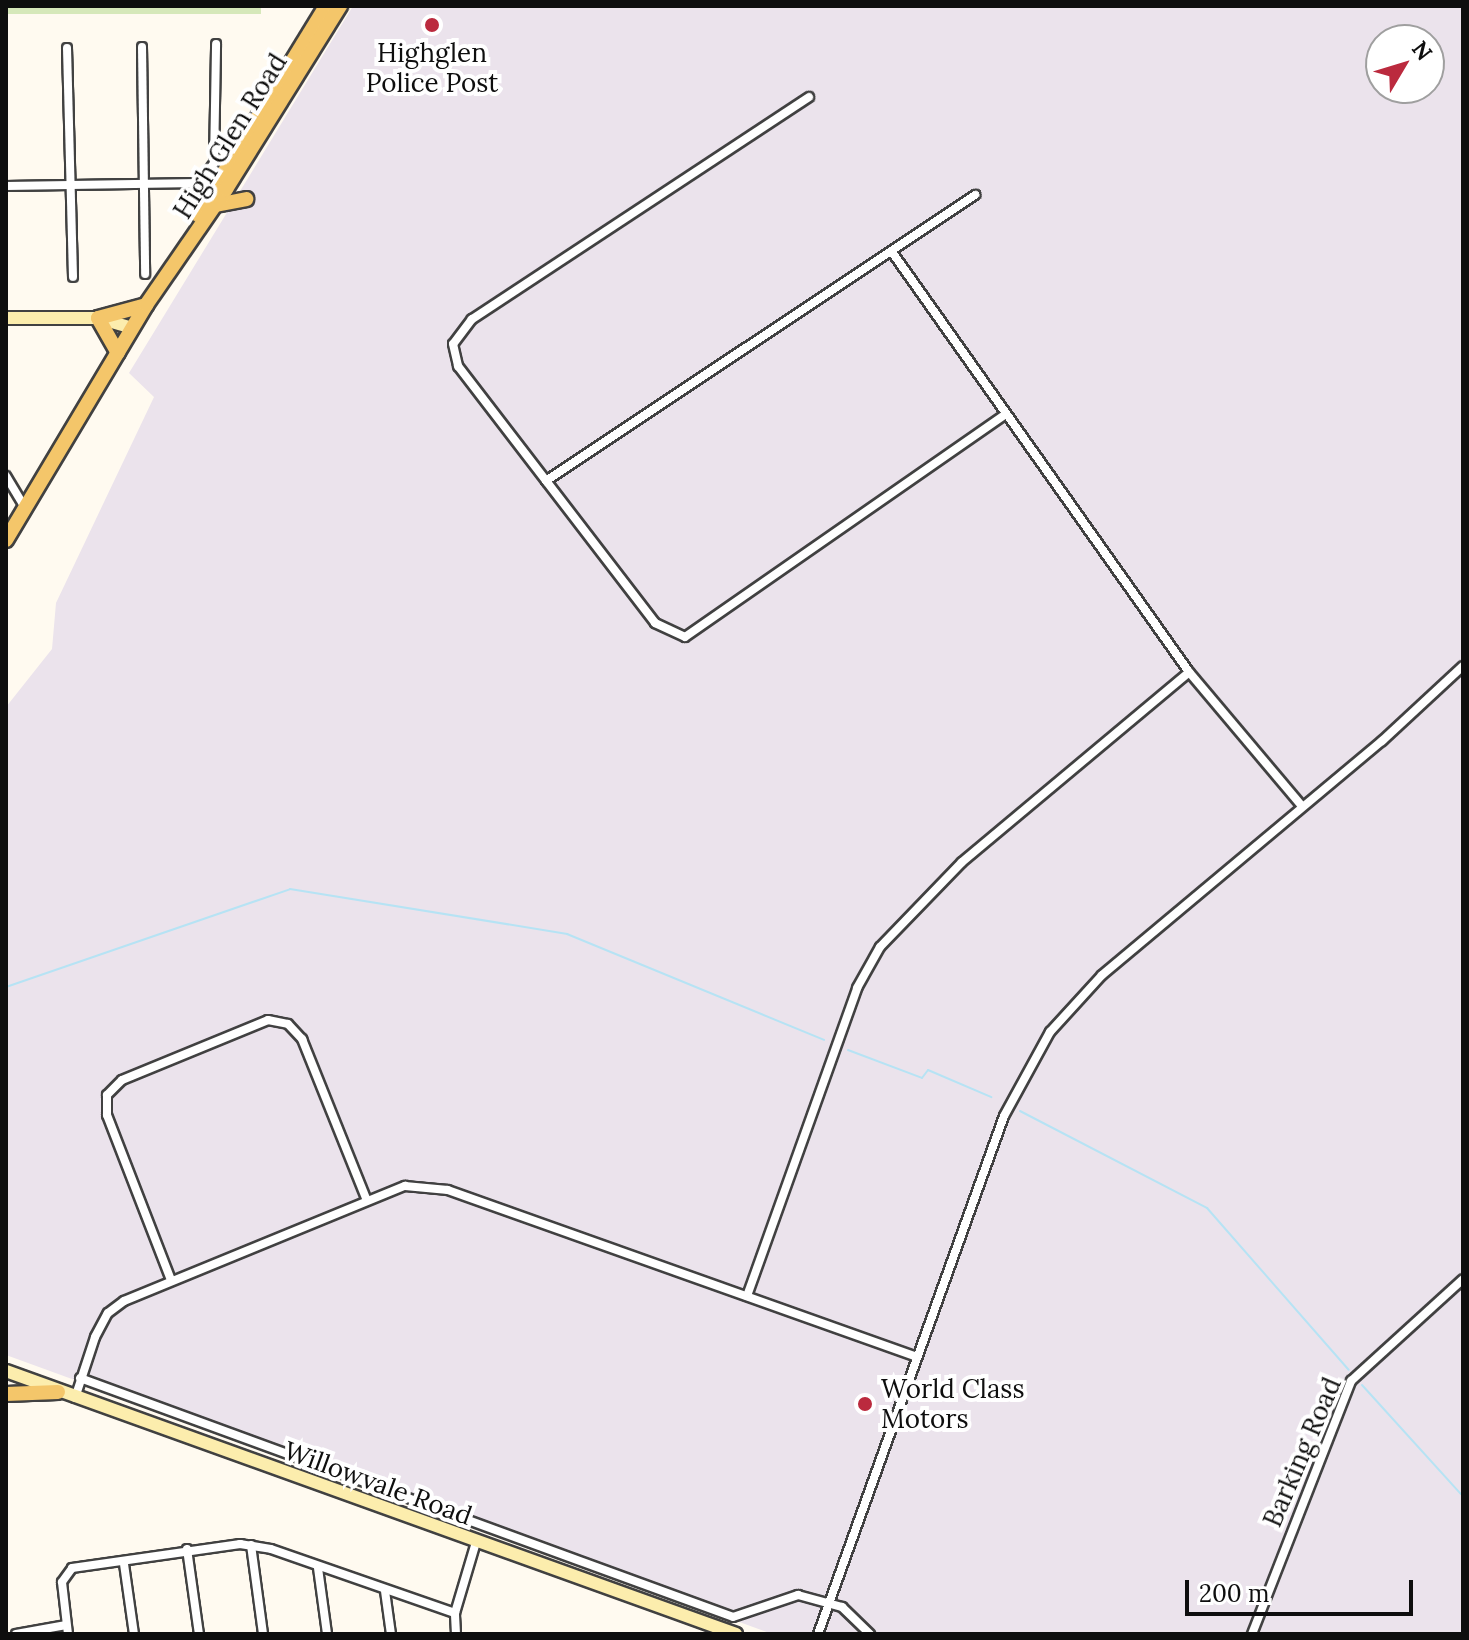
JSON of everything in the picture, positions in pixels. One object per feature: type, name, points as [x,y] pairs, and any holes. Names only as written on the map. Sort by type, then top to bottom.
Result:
[{"type":"main road","name":"High Glen Road","points":[[6,540],[23,504],[214,198],[326,6]]},
{"type":"main road","name":"High Glen Road","points":[[214,198],[242,164],[340,6]]},
{"type":"main road","points":[[214,198],[248,196],[242,164]]},
{"type":"main road","points":[[6,318],[98,318],[146,305]]},
{"type":"main road","points":[[98,318],[132,328]]},
{"type":"main road","points":[[98,318],[118,353]]},
{"type":"main road","name":"Willowvale Road","points":[[6,1371],[736,1634]]},
{"type":"main road","points":[[6,1394],[58,1392]]},
{"type":"street","points":[[199,183],[214,163],[216,44]]},
{"type":"street","points":[[142,47],[145,274]]},
{"type":"street","points":[[67,48],[73,277]]},
{"type":"street","points":[[809,97],[472,319],[456,336],[458,366],[655,623],[685,637],[1005,415]]},
{"type":"street","points":[[6,186],[199,183],[214,198]]},
{"type":"street","points":[[546,481],[975,195]]},
{"type":"street","points":[[892,252],[1189,672],[1302,806]]},
{"type":"street","points":[[6,476],[7,488],[23,504]]},
{"type":"street","points":[[818,1634],[1004,1116],[1050,1032],[1102,975],[1463,666]]},
{"type":"street","points":[[747,1296],[857,988],[880,947],[962,862],[1189,672]]},
{"type":"street","points":[[171,1280],[107,1115],[107,1095],[122,1080],[268,1020],[288,1024],[302,1039],[366,1198]]},
{"type":"street","points":[[75,1398],[80,1378],[108,1313],[171,1280],[366,1198],[405,1186],[448,1190],[916,1357]]},
{"type":"street","name":"Barking Road","points":[[1252,1634],[1351,1381],[1463,1279]]},
{"type":"street","points":[[80,1378],[733,1617],[798,1595],[829,1602],[850,1612],[870,1634]]},
{"type":"street","points":[[456,1634],[455,1613],[476,1542]]},
{"type":"street","points":[[16,1634],[67,1630],[62,1582],[67,1571],[124,1564],[187,1549],[251,1545],[455,1613]]},
{"type":"street","points":[[251,1545],[263,1634]]},
{"type":"street","points":[[187,1549],[199,1634]]},
{"type":"street","points":[[124,1564],[134,1634]]},
{"type":"street","points":[[318,1568],[327,1634]]},
{"type":"street","points":[[385,1591],[391,1634]]},
{"type":"shaded area","points":[[353,6],[1463,6],[1463,1634],[772,1634],[6,1355],[6,707],[52,649],[56,603],[154,397],[129,373]]},
{"type":"green space","points":[[6,6],[261,6],[261,14],[6,14]]},
{"type":"waterway","points":[[6,987],[290,889],[567,934],[824,1040]]},
{"type":"waterway","points":[[848,1050],[922,1078],[928,1070],[991,1097]]},
{"type":"waterway","points":[[1020,1111],[1207,1208],[1349,1370]]},
{"type":"waterway","points":[[1362,1385],[1461,1494]]},
{"type":"place","name":"Highglen Police Post","points":[[432,25]]},
{"type":"place","name":"World Class Motors","points":[[865,1404]]}]
